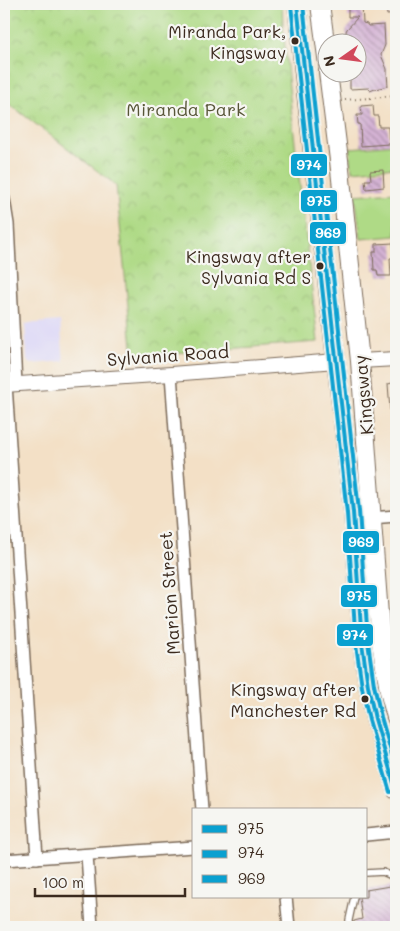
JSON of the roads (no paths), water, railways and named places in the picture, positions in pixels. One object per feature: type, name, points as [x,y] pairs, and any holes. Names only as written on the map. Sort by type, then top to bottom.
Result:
[{"type":"main road","name":"Kingsway","points":[[297,4],[353,512],[362,643],[375,719],[396,790]]},
{"type":"main road","points":[[320,4],[324,32]]},
{"type":"main road","name":"Kingsway","points":[[329,82],[360,361],[380,642],[396,717]]},
{"type":"main road","points":[[336,361],[360,361]]},
{"type":"street","points":[[4,199],[8,224],[9,384],[36,858]]},
{"type":"street","points":[[360,361],[396,360]]},
{"type":"street","name":"Sylvania Road","points":[[9,384],[336,361]]},
{"type":"street","name":"Marion Street","points":[[171,374],[202,808]]},
{"type":"street","points":[[371,518],[396,516]]},
{"type":"street","points":[[368,835],[396,832]]},
{"type":"street","points":[[4,860],[192,847]]},
{"type":"street","points":[[87,855],[92,927]]},
{"type":"street","points":[[286,898],[289,927]]},
{"type":"lane","points":[[368,874],[383,872],[396,878]]},
{"type":"lane","points":[[350,927],[349,920],[354,898]]},
{"type":"place","name":"Miranda Park, Kingsway","points":[[295,41]]},
{"type":"place","name":"Kingsway after Sylvania Rd S","points":[[320,266]]},
{"type":"place","name":"Kingsway after Manchester Rd","points":[[365,699]]},
{"type":"park label","name":"Miranda Park","points":[[186,109]]}]
